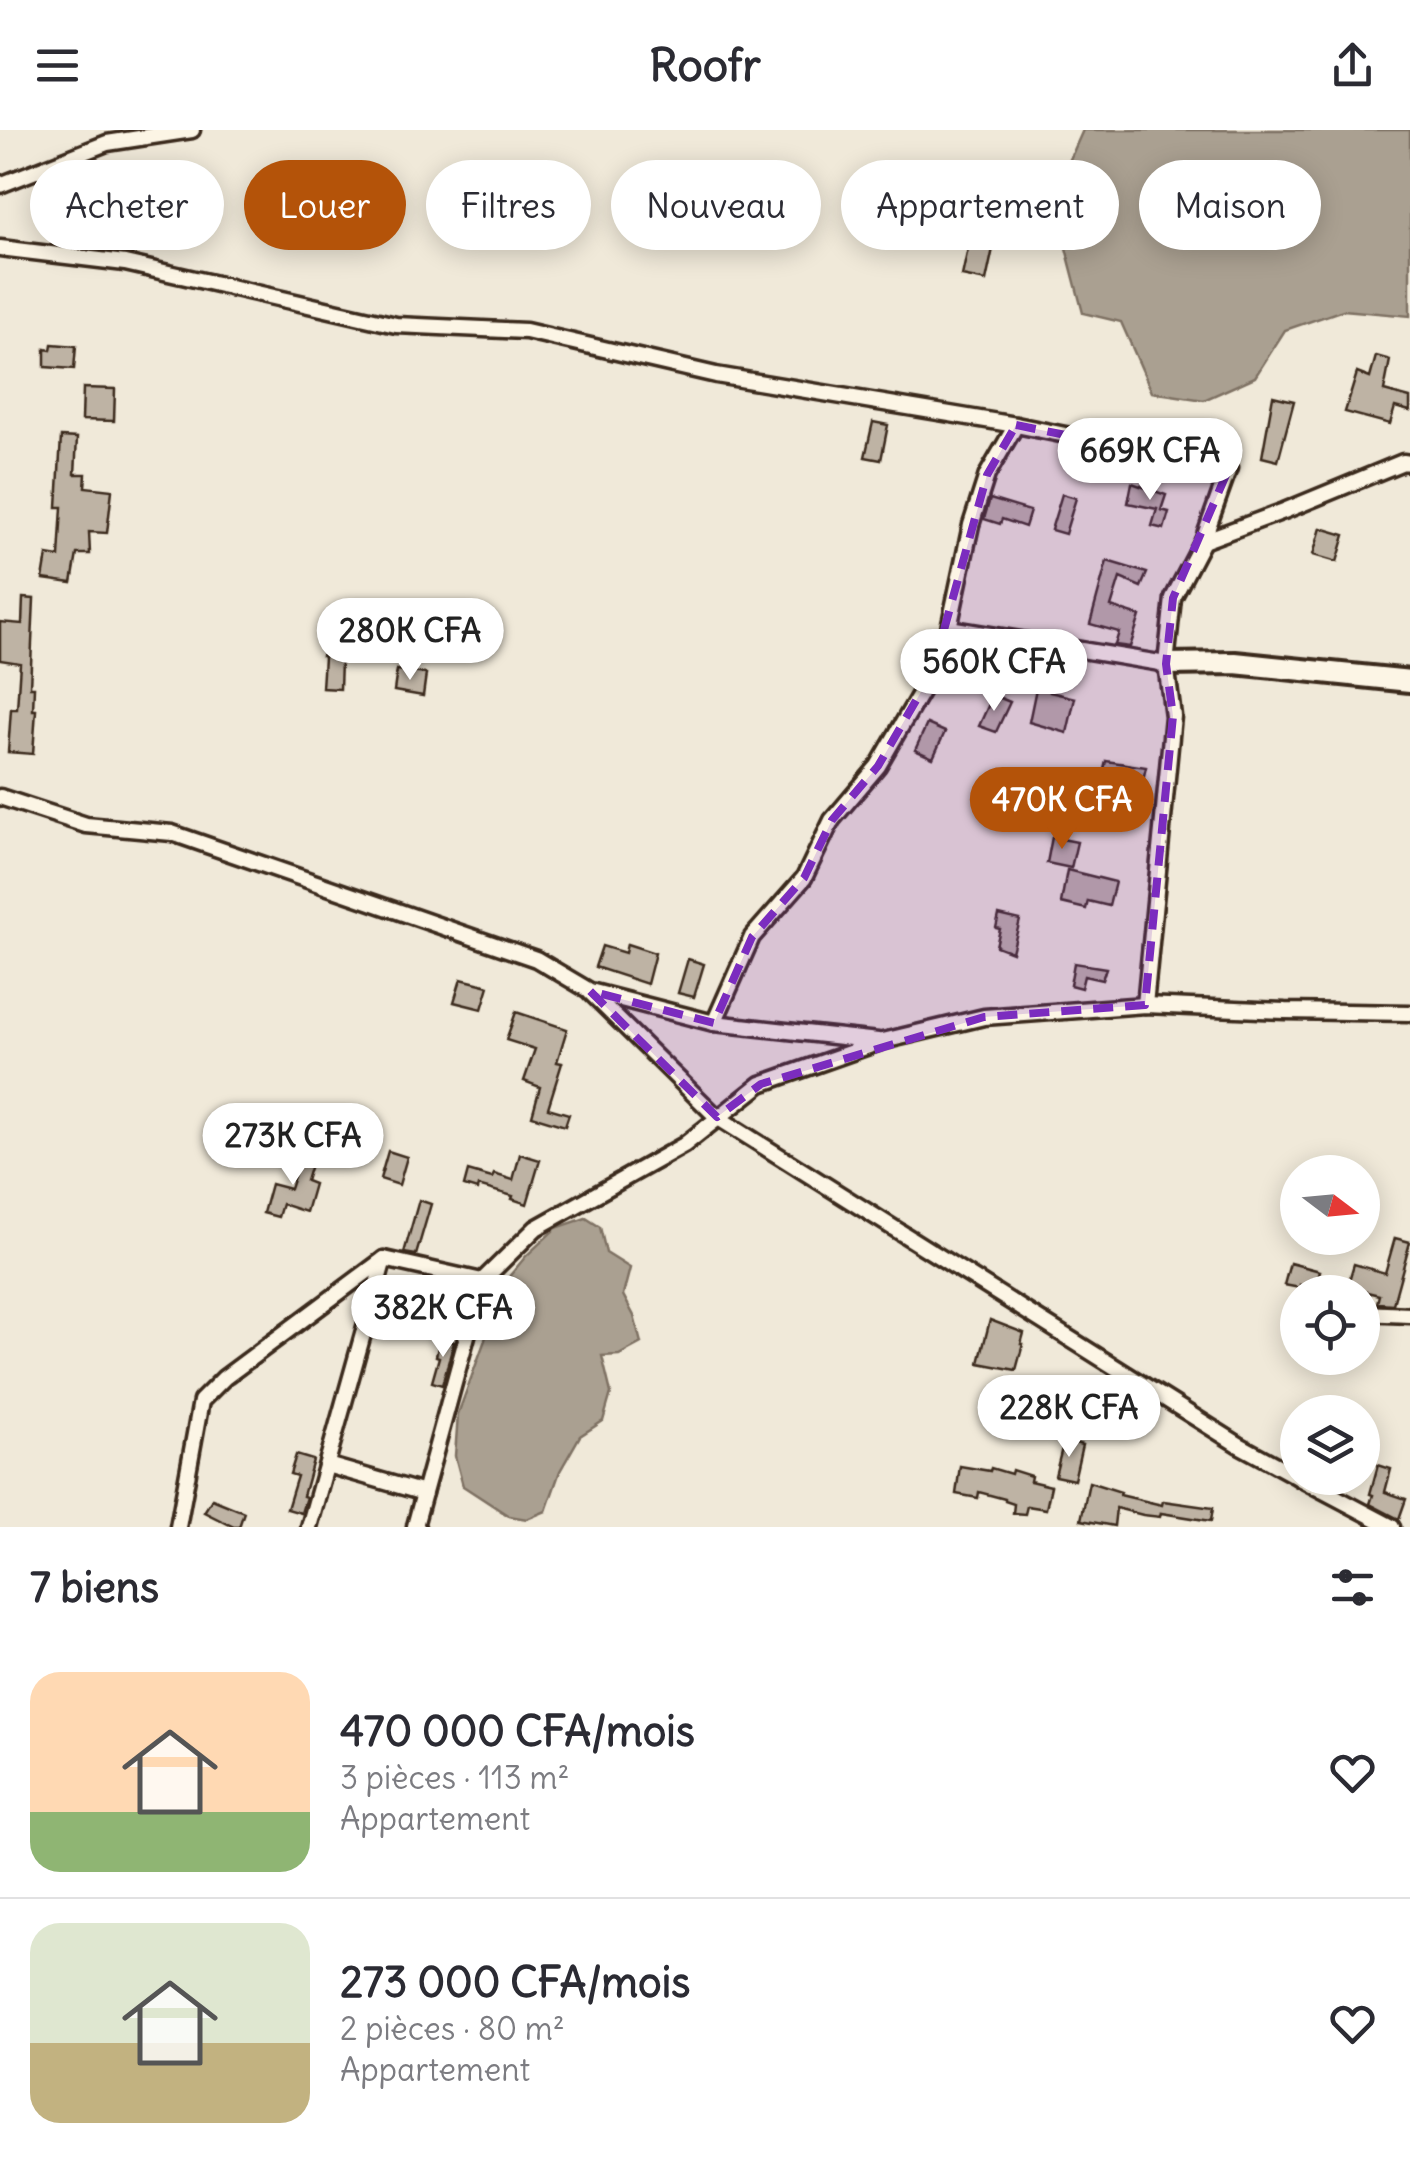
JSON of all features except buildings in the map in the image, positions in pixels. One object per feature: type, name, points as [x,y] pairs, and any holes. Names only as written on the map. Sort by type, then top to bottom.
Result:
[{"type":"street","points":[[0,185],[106,142],[192,130]]},
{"type":"street","points":[[0,248],[125,263],[396,325],[526,330],[716,375],[1016,425],[1229,468],[1203,540],[1174,598],[1166,664],[1173,716],[1144,1006]]},
{"type":"street","points":[[714,1023],[752,937],[804,878],[832,820],[878,766],[932,673],[949,628],[970,526],[987,475],[1016,425]]},
{"type":"street","points":[[1203,540],[1403,462],[1410,463]]},
{"type":"street","points":[[949,628],[1166,664],[1235,663],[1410,681]]},
{"type":"street","points":[[0,797],[86,825],[172,833],[536,959],[590,991],[717,1117],[1280,1467]]},
{"type":"street","points":[[590,991],[714,1023],[883,1041]]},
{"type":"street","points":[[418,1527],[415,1526],[482,1281],[536,1228],[684,1145],[761,1084],[883,1041],[984,1016],[1144,1006],[1410,1014]]},
{"type":"street","points":[[178,1527],[201,1401],[224,1378],[384,1259],[482,1281]]},
{"type":"street","points":[[309,1527],[384,1259]]},
{"type":"street","points":[[1380,1314],[1410,1315]]},
{"type":"street","points":[[326,1465],[424,1493]]},
{"type":"street","points":[[1332,1495],[1392,1527]]},
{"type":"highlighted area","points":[[1016,425],[1229,468],[1173,598],[1166,664],[1173,716],[1145,1005],[984,1017],[761,1084],[717,1117],[590,991],[714,1023],[752,937],[804,878],[832,820],[878,766],[932,673],[987,475]]},
{"type":"shaded area","points":[[1083,130],[1410,130],[1410,316],[1343,310],[1285,330],[1255,377],[1204,400],[1152,392],[1121,322],[1083,313],[1067,250],[1119,250],[1119,160],[1070,160]]},
{"type":"shaded area","points":[[586,1218],[600,1227],[606,1253],[630,1268],[623,1295],[641,1343],[619,1355],[602,1356],[611,1393],[603,1421],[580,1436],[560,1471],[546,1511],[527,1519],[509,1516],[463,1486],[455,1456],[458,1414],[498,1290],[556,1228]]}]
